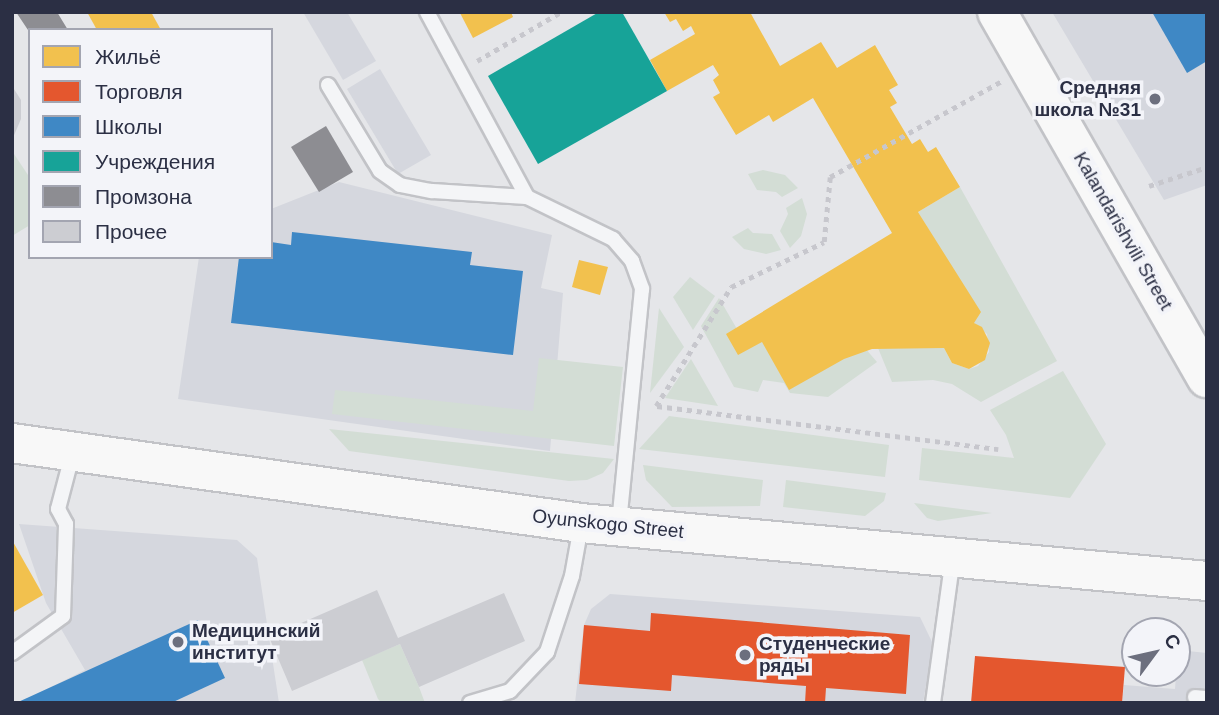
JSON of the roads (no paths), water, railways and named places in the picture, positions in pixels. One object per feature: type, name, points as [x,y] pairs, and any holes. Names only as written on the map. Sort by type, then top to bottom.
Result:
[{"type":"main road","name":"Kalandarishvili Street","points":[[997,12],[1207,378]]},
{"type":"main road","name":"Oyunskogo Street","points":[[12,443],[600,525],[953,556],[1207,582]]},
{"type":"lane","points":[[427,12],[527,197]]},
{"type":"lane","points":[[328,85],[380,171],[400,185],[432,191],[527,197],[614,239],[632,261],[642,289],[631,403],[600,525],[572,576],[547,652],[510,691],[470,703]]},
{"type":"lane","points":[[12,653],[63,616],[66,524],[58,509],[74,451]]},
{"type":"lane","points":[[933,703],[953,556]]},
{"type":"place","name":"Средняя школа №31","points":[[1155,99]]},
{"type":"place","name":"Медицинский институт","points":[[178,642]]},
{"type":"place","name":"Студенческие ряды","points":[[745,655]]}]
